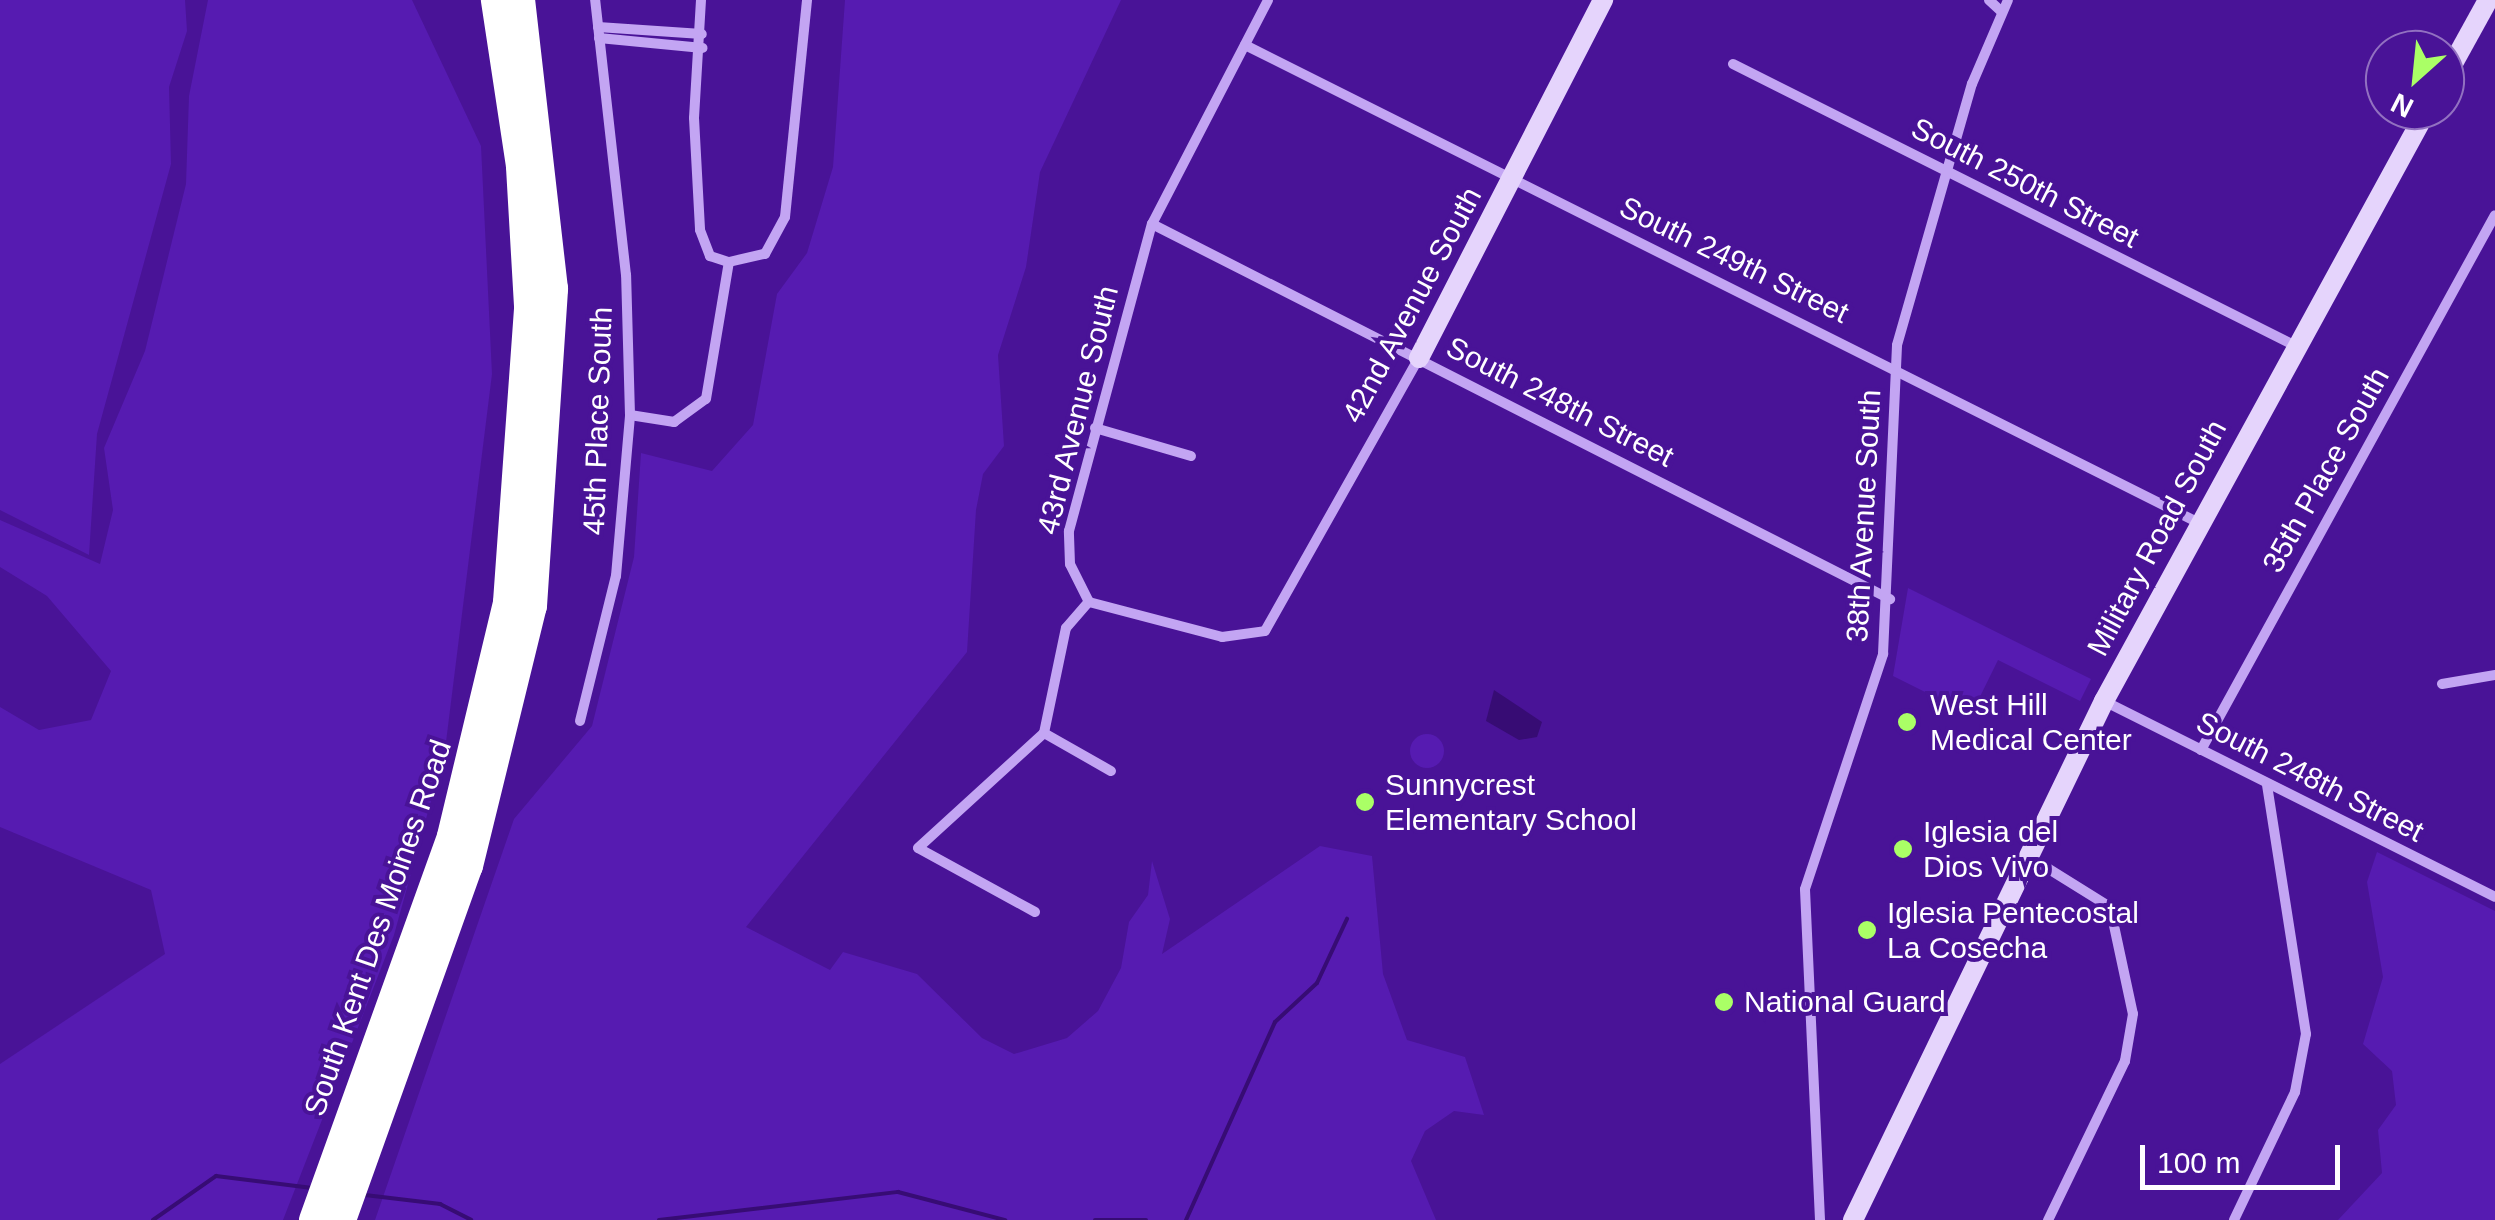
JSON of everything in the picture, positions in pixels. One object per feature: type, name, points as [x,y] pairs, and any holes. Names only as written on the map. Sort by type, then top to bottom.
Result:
[{"type":"highway","name":"South Kent Des Moines Road","points":[[314,1220],[452,836],[508,602],[528,292],[496,0]]},
{"type":"highway","name":"South Kent Des Moines Road","points":[[341,1220],[468,866],[532,606],[552,289],[520,0]]},
{"type":"main road","name":"42nd Avenue South","points":[[1419,358],[1602,0]]},
{"type":"main road","points":[[2465,42],[2488,0]]},
{"type":"main road","name":"Military Road South","points":[[1852,1220],[2104,701],[2416,130]]},
{"type":"street","name":"45th Place South","points":[[580,721],[616,576],[630,415],[629,308],[595,0]]},
{"type":"street","points":[[701,0],[703,48],[694,118],[700,230],[710,256],[729,262],[765,254],[785,217],[808,0]]},
{"type":"street","name":"43rd Avenue South","points":[[1089,602],[1067,547],[1095,428],[1152,224],[1268,0]]},
{"type":"street","points":[[1989,0],[2000,11]]},
{"type":"street","name":"38th Avenue South","points":[[1820,1220],[1804,900],[1883,654],[1890,600],[1898,368],[1948,172],[2000,11],[2008,0]]},
{"type":"street","points":[[599,33],[702,34]]},
{"type":"street","points":[[599,33],[703,48]]},
{"type":"street","name":"South 249th Street","points":[[1244,45],[1898,368],[2199,523]]},
{"type":"street","name":"South 250th Street","points":[[1733,64],[2296,346]]},
{"type":"street","name":"35th Place South","points":[[2201,750],[2495,214]]},
{"type":"street","name":"South 248th Street","points":[[1152,224],[1890,600]]},
{"type":"street","points":[[630,415],[674,422],[706,399],[729,262]]},
{"type":"street","name":"42nd Avenue South","points":[[1089,602],[1222,637],[1266,631],[1419,358]]},
{"type":"street","points":[[1095,428],[1191,456]]},
{"type":"street","points":[[1035,912],[918,848],[1044,733],[1066,628],[1089,602]]},
{"type":"street","points":[[2442,684],[2495,675]]},
{"type":"street","name":"South 248th Street","points":[[2104,701],[2495,897]]},
{"type":"street","points":[[1044,733],[1111,771]]},
{"type":"street","points":[[2234,1220],[2295,1092],[2306,1034],[2267,785]]},
{"type":"street","points":[[2028,856],[2110,907],[2133,1014],[2125,1061],[2048,1220]]},
{"type":"shaded area","points":[[0,0],[185,0],[187,31],[169,87],[171,164],[97,434],[89,555],[0,510]]},
{"type":"shaded area","points":[[208,0],[412,0],[481,146],[492,374],[445,750],[394,935],[283,1220],[0,1220],[0,1064],[165,954],[151,890],[0,827],[0,707],[39,730],[91,720],[111,671],[47,596],[0,567],[0,520],[100,564],[113,510],[104,448],[145,351],[186,184],[189,96]]},
{"type":"shaded area","points":[[845,0],[1121,0],[1040,172],[1026,267],[998,355],[1004,446],[983,474],[976,510],[967,652],[746,927],[830,970],[843,952],[917,974],[982,1038],[1014,1054],[1067,1038],[1098,1011],[1121,968],[1129,922],[1148,895],[1152,861],[1170,919],[1162,954],[1320,846],[1372,856],[1383,974],[1407,1040],[1465,1057],[1484,1115],[1454,1111],[1425,1131],[1411,1161],[1436,1220],[375,1220],[514,819],[592,726],[634,557],[641,453],[712,471],[753,425],[777,294],[807,253],[833,167]]},
{"type":"shaded area","points":[[1908,588],[2091,679],[2080,701],[1998,660],[1971,715],[1893,676]]},
{"type":"shaded area","points":[[1494,690],[1542,722],[1537,737],[1519,740],[1486,721]]},
{"type":"shaded area","points":[[1427,734],[1439,739],[1444,751],[1439,763],[1427,768],[1415,763],[1410,751],[1415,739]]},
{"type":"shaded area","points":[[2377,852],[2495,911],[2495,1220],[2338,1220],[2382,1173],[2378,1130],[2396,1105],[2392,1071],[2363,1044],[2383,977],[2367,882]]},
{"type":"waterway","points":[[1186,1220],[1275,1022],[1317,983],[1347,919]]},
{"type":"waterway","points":[[153,1220],[216,1176],[312,1188]]},
{"type":"waterway","points":[[659,1220],[898,1192],[1005,1220]]},
{"type":"waterway","points":[[365,1195],[440,1204],[471,1220]]},
{"type":"waterway","points":[[1095,1220],[1146,1220]]},
{"type":"place","name":"West Hill Medical Center","points":[[1907,722]]},
{"type":"place","name":"Sunnycrest Elementary School","points":[[1365,802]]},
{"type":"place","name":"Iglesia del Dios Vivo","points":[[1903,849]]},
{"type":"place","name":"Iglesia Pentecostal La Cosecha","points":[[1867,930]]},
{"type":"place","name":"National Guard","points":[[1724,1002]]}]
